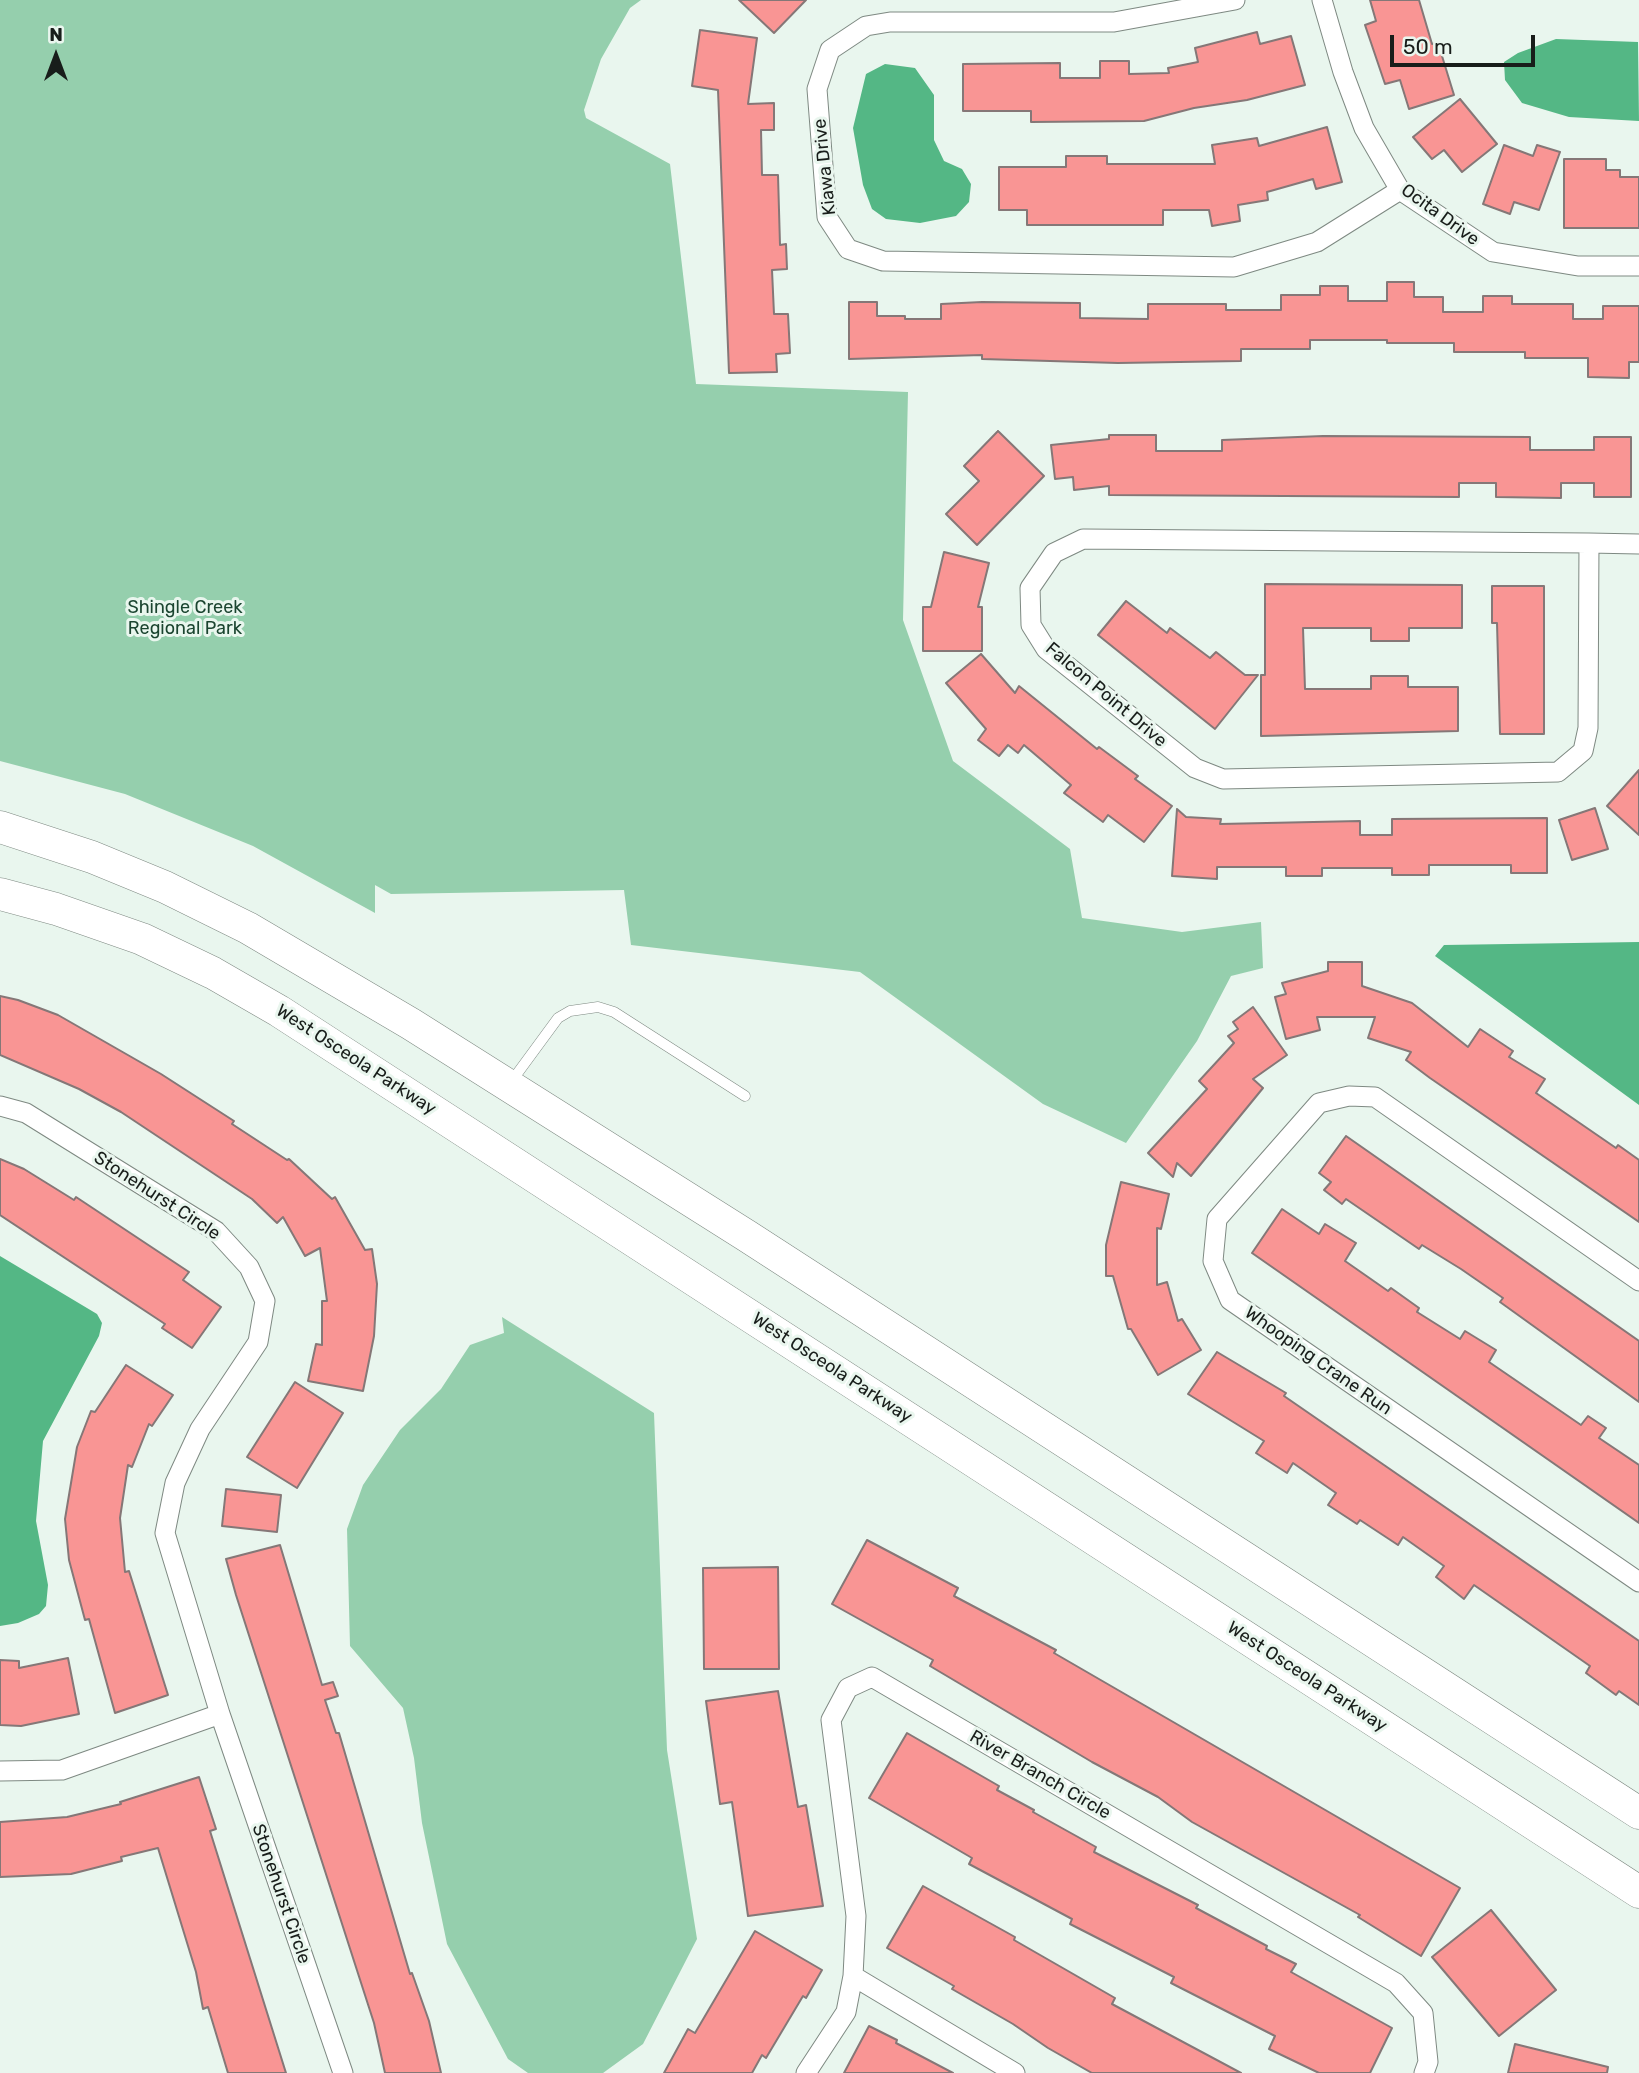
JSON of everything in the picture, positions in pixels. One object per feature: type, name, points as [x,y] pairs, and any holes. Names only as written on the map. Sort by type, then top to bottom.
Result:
[{"type":"main road","points":[[0,827],[92,856],[164,887],[248,928],[411,1024],[1639,1813]]},
{"type":"main road","name":"West Osceola Parkway","points":[[0,894],[57,909],[142,939],[213,973],[279,1011],[1639,1892]]},
{"type":"street","name":"Kiawa Drive","points":[[1235,0],[1114,22],[890,22],[866,26],[830,50],[817,89],[827,217],[848,249],[883,261],[1234,267],[1317,242],[1400,190]]},
{"type":"street","name":"Ocita Drive","points":[[1322,0],[1343,72],[1364,128],[1400,190],[1493,252],[1578,266],[1639,266]]},
{"type":"street","name":"Falcon Point Drive","points":[[1589,543],[1587,728],[1583,751],[1558,772],[1223,779],[1195,768],[1046,649],[1031,625],[1030,588],[1054,553],[1083,539],[1589,543],[1639,544]]},
{"type":"street","name":"Whooping Crane Run","points":[[1639,1281],[1375,1097],[1349,1096],[1319,1103],[1217,1219],[1213,1261],[1230,1300],[1639,1582]]},
{"type":"street","name":"Stonehurst Circle","points":[[0,1106],[26,1113],[216,1231],[249,1267],[265,1301],[258,1342],[200,1429],[175,1483],[164,1533],[220,1714],[342,2073]]},
{"type":"street","name":"River Branch Circle","points":[[806,2073],[846,2012],[853,1976],[856,1916],[831,1720],[848,1688],[872,1677],[1396,1983],[1423,2013],[1428,2062],[1424,2073]]},
{"type":"street","points":[[0,1771],[62,1770],[220,1714]]},
{"type":"street","points":[[853,1976],[1014,2073]]},
{"type":"lane","points":[[509,1086],[558,1018],[585,1006],[614,1012],[746,1096]]},
{"type":"green space","name":"Shingle Creek Regional Park","points":[[0,0],[641,0],[630,8],[601,59],[584,110],[586,118],[670,164],[696,384],[908,392],[903,620],[953,761],[1070,849],[1082,918],[1182,932],[1261,922],[1263,968],[1231,976],[1197,1041],[1126,1143],[1043,1104],[860,972],[631,945],[624,890],[391,894],[375,885],[375,913],[253,846],[125,794],[0,761]]},
{"type":"green space","points":[[502,1317],[654,1413],[667,1750],[697,1939],[643,2044],[603,2073],[528,2073],[508,2059],[447,1944],[422,1823],[414,1758],[403,1708],[350,1646],[347,1529],[363,1485],[400,1430],[441,1389],[470,1345],[504,1333]]},
{"type":"shaded area","points":[[1556,39],[1638,42],[1639,121],[1569,117],[1522,103],[1505,80],[1504,62],[1518,53]]},
{"type":"shaded area","points":[[885,64],[915,68],[934,95],[934,140],[944,161],[962,169],[971,184],[969,202],[956,216],[920,223],[886,219],[872,209],[863,185],[853,128],[866,74]]},
{"type":"shaded area","points":[[1639,942],[1639,1105],[1435,956],[1444,945]]},
{"type":"shaded area","points":[[0,1256],[97,1314],[102,1323],[99,1336],[43,1441],[36,1521],[48,1585],[46,1606],[39,1614],[18,1623],[0,1626]]},
{"type":"building","points":[[739,0],[806,0],[774,33]]},
{"type":"building","points":[[1370,0],[1419,0],[1432,44],[1438,43],[1454,95],[1409,109],[1400,80],[1385,84],[1365,25],[1376,21]]},
{"type":"building","points":[[700,30],[757,38],[748,104],[774,103],[774,130],[761,130],[762,175],[778,175],[780,245],[786,244],[787,269],[772,270],[774,314],[788,314],[790,353],[776,354],[777,372],[729,373],[718,90],[692,86]]},
{"type":"building","points":[[1257,32],[1260,44],[1291,36],[1305,85],[1144,121],[1031,122],[1031,111],[963,111],[963,64],[1060,63],[1060,78],[1100,78],[1100,61],[1129,61],[1129,74],[1169,73],[1168,68],[1198,62],[1195,48]]},
{"type":"building","points":[[1460,99],[1497,144],[1462,172],[1444,150],[1432,159],[1413,137]]},
{"type":"building","points":[[1327,127],[1342,182],[1316,189],[1313,179],[1267,192],[1268,200],[1238,205],[1240,221],[1212,226],[1209,210],[1163,210],[1163,225],[1027,225],[1027,210],[999,210],[999,167],[1066,167],[1066,156],[1107,156],[1107,164],[1215,164],[1212,145],[1257,138],[1259,146]]},
{"type":"building","points":[[1504,145],[1533,156],[1537,145],[1560,152],[1539,210],[1514,202],[1510,214],[1483,204]]},
{"type":"building","points":[[1564,159],[1606,159],[1606,170],[1620,170],[1620,177],[1639,177],[1639,228],[1564,228]]},
{"type":"building","points":[[1387,282],[1414,282],[1414,297],[1443,297],[1443,312],[1483,312],[1483,296],[1512,296],[1512,304],[1573,304],[1573,319],[1603,319],[1603,306],[1639,306],[1639,362],[1629,362],[1629,378],[1588,377],[1588,358],[1525,358],[1525,352],[1454,352],[1454,343],[1387,343],[1387,340],[1310,340],[1310,349],[1241,349],[1241,361],[1118,363],[982,359],[982,355],[849,359],[849,302],[877,302],[877,316],[905,316],[905,319],[941,319],[941,304],[982,302],[1080,303],[1080,318],[1148,319],[1148,304],[1226,304],[1226,310],[1281,310],[1281,295],[1320,295],[1320,286],[1348,286],[1348,301],[1387,301]]},
{"type":"building","points":[[998,431],[1044,476],[977,545],[946,514],[979,481],[964,466]]},
{"type":"building","points":[[1109,435],[1156,435],[1156,451],[1222,451],[1222,440],[1323,436],[1530,437],[1530,450],[1594,450],[1594,437],[1631,437],[1631,497],[1594,497],[1594,483],[1561,483],[1561,498],[1496,497],[1496,483],[1459,483],[1459,497],[1109,495],[1109,486],[1074,490],[1073,477],[1055,479],[1051,445],[1109,439]]},
{"type":"building","points":[[944,552],[989,563],[978,607],[982,607],[982,651],[923,651],[923,607],[931,607]]},
{"type":"building","points":[[1265,584],[1462,585],[1462,628],[1409,628],[1409,641],[1371,641],[1371,628],[1303,628],[1305,689],[1371,689],[1371,676],[1408,676],[1408,687],[1458,687],[1458,731],[1261,736],[1261,675],[1265,675]]},
{"type":"building","points":[[1492,586],[1544,586],[1544,734],[1500,734],[1497,623],[1492,623]]},
{"type":"building","points":[[1126,601],[1167,633],[1170,628],[1210,658],[1216,652],[1245,675],[1258,675],[1215,729],[1098,635]]},
{"type":"building","points":[[981,654],[1015,693],[1019,686],[1097,749],[1099,747],[1138,776],[1135,779],[1172,806],[1144,842],[1108,815],[1103,822],[1064,793],[1071,785],[1024,745],[1018,753],[1008,745],[999,756],[978,740],[986,729],[946,683]]},
{"type":"building","points":[[1639,770],[1639,835],[1607,806]]},
{"type":"building","points":[[1595,808],[1608,849],[1572,860],[1559,820]]},
{"type":"building","points":[[1177,809],[1186,817],[1221,819],[1220,824],[1360,821],[1360,835],[1392,835],[1392,819],[1547,818],[1547,873],[1511,873],[1511,865],[1429,865],[1429,875],[1392,875],[1392,868],[1322,868],[1322,876],[1286,876],[1286,867],[1217,867],[1217,879],[1172,876]]},
{"type":"building","points":[[1328,962],[1362,962],[1362,986],[1412,1003],[1468,1047],[1480,1029],[1513,1051],[1509,1057],[1545,1079],[1536,1093],[1616,1148],[1618,1145],[1639,1160],[1639,1222],[1430,1078],[1406,1060],[1411,1052],[1368,1038],[1375,1017],[1317,1017],[1320,1030],[1286,1039],[1275,997],[1286,994],[1282,983],[1328,971]]},
{"type":"building","points":[[0,996],[58,1015],[161,1074],[234,1121],[232,1124],[289,1159],[332,1199],[335,1197],[365,1250],[372,1249],[377,1284],[374,1336],[363,1391],[308,1381],[316,1344],[322,1345],[322,1301],[327,1301],[320,1248],[305,1256],[283,1217],[277,1223],[252,1199],[121,1112],[79,1089],[0,1055]]},
{"type":"building","points":[[1253,1007],[1287,1055],[1253,1079],[1263,1088],[1191,1176],[1177,1163],[1173,1177],[1148,1153],[1207,1089],[1199,1081],[1234,1043],[1228,1036],[1238,1029],[1233,1022]]},
{"type":"building","points":[[1346,1136],[1639,1341],[1639,1402],[1500,1302],[1503,1298],[1461,1269],[1422,1245],[1419,1249],[1346,1199],[1342,1204],[1324,1190],[1331,1182],[1319,1173]]},
{"type":"building","points":[[0,1159],[24,1169],[74,1200],[76,1197],[189,1272],[183,1280],[221,1307],[192,1348],[162,1328],[165,1324],[0,1215]]},
{"type":"building","points":[[1121,1182],[1169,1194],[1161,1229],[1157,1228],[1157,1285],[1167,1282],[1178,1321],[1182,1319],[1201,1350],[1158,1375],[1131,1329],[1128,1329],[1113,1276],[1106,1276],[1106,1245]]},
{"type":"building","points":[[1282,1209],[1319,1234],[1325,1224],[1356,1243],[1345,1261],[1388,1291],[1391,1288],[1419,1308],[1417,1312],[1460,1339],[1465,1331],[1496,1350],[1489,1362],[1581,1425],[1588,1416],[1606,1428],[1599,1438],[1639,1465],[1639,1523],[1252,1253]]},
{"type":"building","points":[[1217,1352],[1286,1393],[1284,1396],[1639,1641],[1639,1705],[1619,1691],[1616,1695],[1586,1673],[1590,1666],[1474,1585],[1464,1599],[1436,1577],[1444,1566],[1403,1537],[1398,1545],[1360,1520],[1357,1524],[1328,1505],[1336,1493],[1293,1463],[1287,1473],[1256,1453],[1264,1441],[1188,1394]]},
{"type":"building","points":[[126,1365],[173,1395],[152,1426],[149,1424],[132,1467],[128,1465],[120,1518],[125,1572],[129,1571],[168,1695],[115,1713],[89,1619],[85,1620],[69,1560],[65,1519],[77,1447],[91,1411],[95,1412]]},
{"type":"building","points":[[295,1382],[343,1413],[297,1488],[247,1457]]},
{"type":"building","points":[[226,1489],[281,1495],[277,1532],[222,1526]]},
{"type":"building","points":[[867,1540],[958,1588],[954,1596],[1056,1650],[1054,1653],[1460,1888],[1421,1956],[1358,1917],[1360,1915],[1192,1822],[1158,1797],[1092,1762],[930,1666],[933,1660],[832,1604]]},
{"type":"building","points":[[280,1545],[322,1685],[333,1682],[338,1696],[325,1700],[336,1733],[339,1733],[410,1974],[412,1973],[429,2021],[441,2073],[385,2073],[374,2023],[236,1595],[226,1559]]},
{"type":"building","points":[[778,1567],[779,1669],[704,1669],[703,1568]]},
{"type":"building","points":[[68,1658],[79,1714],[21,1726],[0,1725],[0,1660],[19,1661],[19,1668]]},
{"type":"building","points":[[778,1691],[798,1807],[806,1805],[823,1906],[748,1916],[732,1802],[720,1804],[706,1701]]},
{"type":"building","points":[[907,1733],[999,1786],[997,1790],[1034,1810],[1033,1812],[1096,1847],[1094,1852],[1198,1905],[1196,1908],[1267,1946],[1266,1949],[1296,1964],[1291,1972],[1392,2028],[1370,2073],[1319,2073],[1269,2049],[1275,2036],[1171,1983],[1174,1977],[1070,1924],[1072,1919],[969,1864],[972,1858],[869,1798]]},
{"type":"building","points":[[199,1777],[216,1829],[210,1831],[286,2073],[228,2073],[208,2007],[203,2009],[196,1972],[158,1848],[121,1857],[122,1861],[71,1874],[0,1877],[0,1822],[67,1817],[121,1804],[120,1802]]},
{"type":"building","points":[[923,1886],[1015,1937],[1014,1940],[1115,1998],[1112,2004],[1241,2073],[1092,2073],[1048,2048],[1013,2024],[952,1989],[954,1986],[887,1948]]},
{"type":"building","points":[[1491,1910],[1556,1990],[1499,2036],[1432,1957]]},
{"type":"building","points":[[755,1931],[822,1970],[806,1998],[803,1996],[766,2058],[762,2055],[752,2073],[664,2073],[688,2029],[695,2033]]},
{"type":"building","points":[[869,2026],[897,2040],[896,2043],[953,2073],[844,2073]]},
{"type":"building","points":[[1515,2044],[1608,2067],[1607,2073],[1508,2073]]}]
